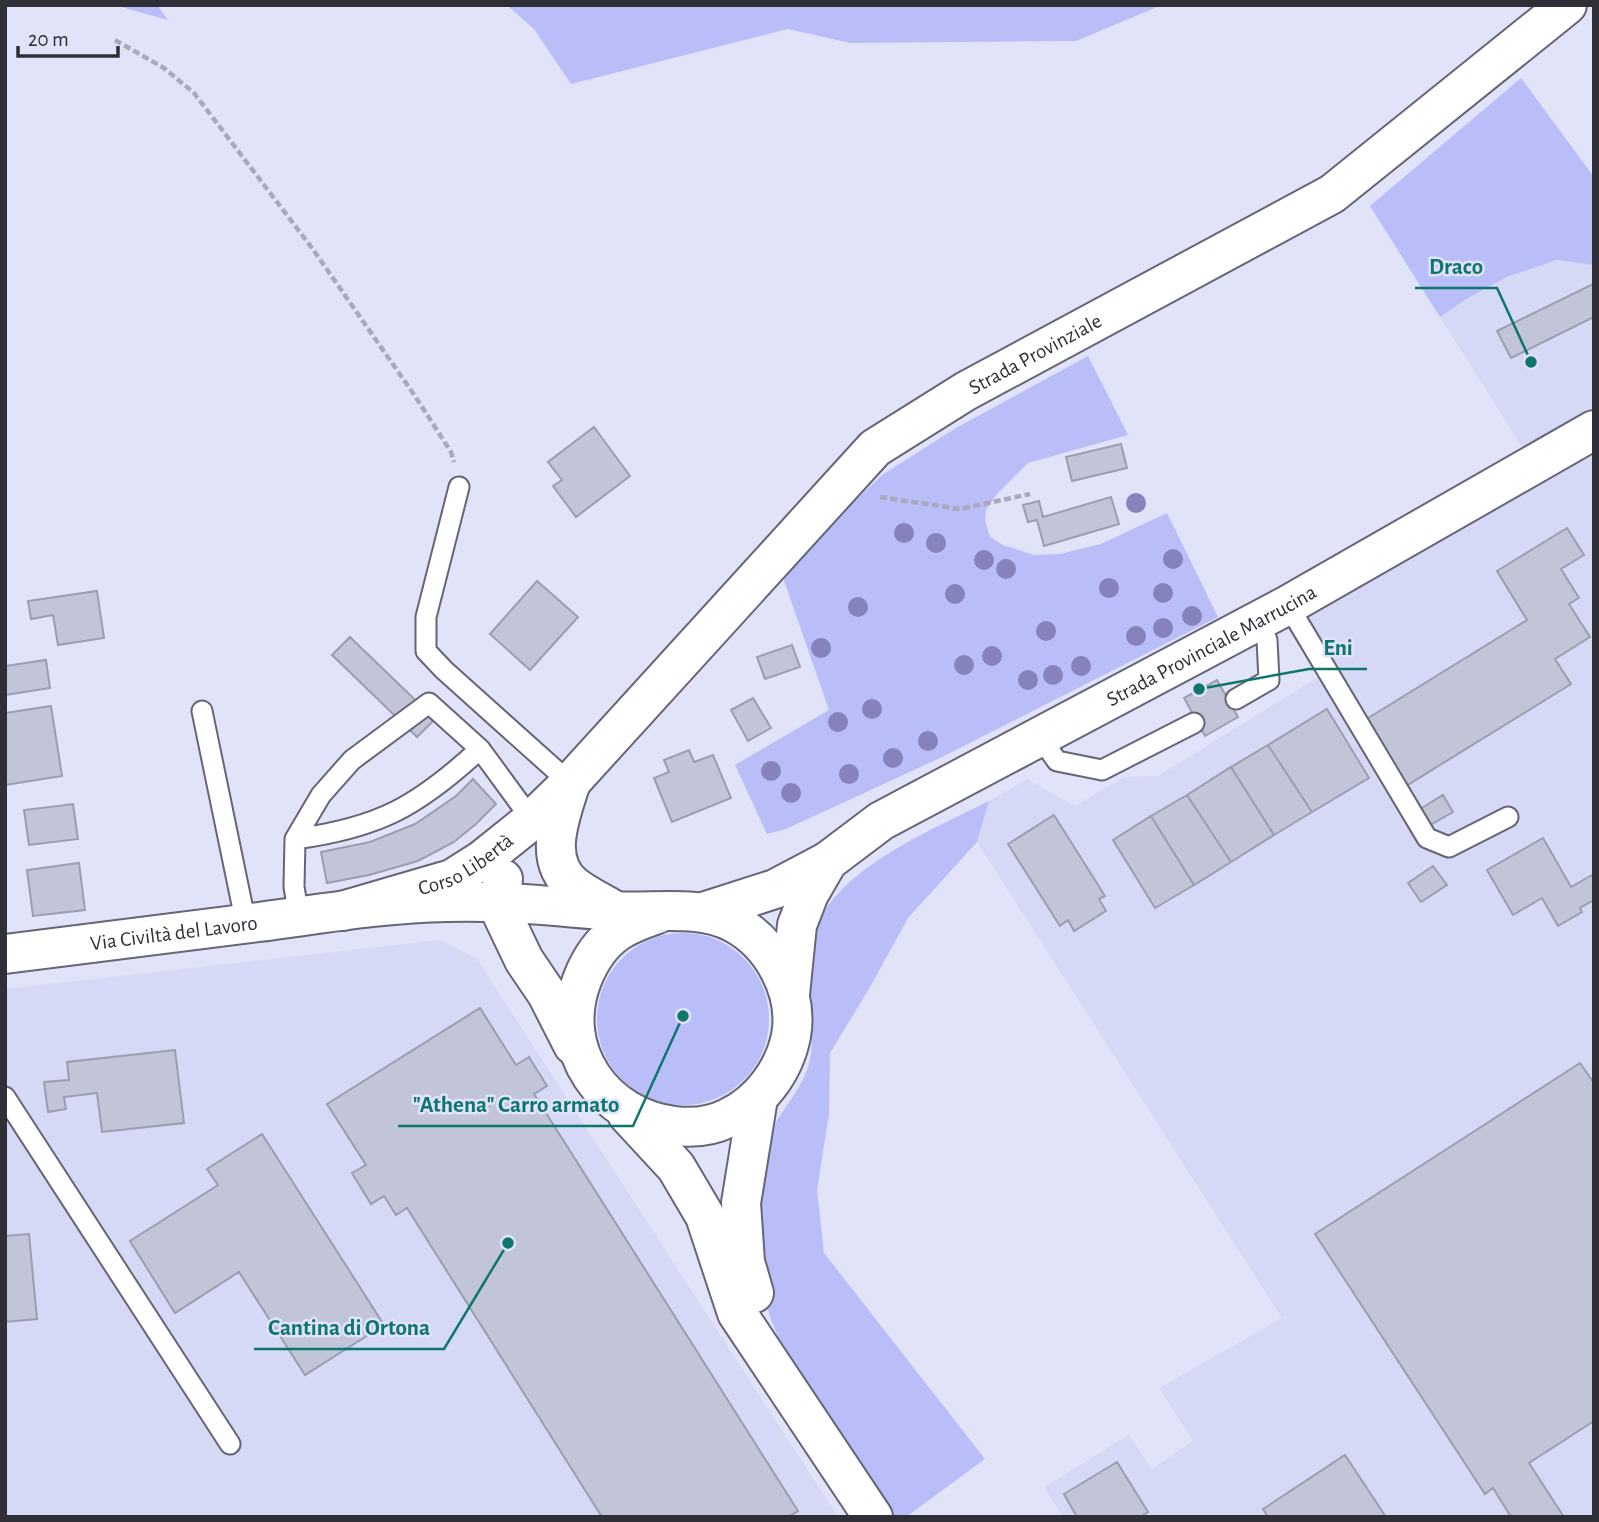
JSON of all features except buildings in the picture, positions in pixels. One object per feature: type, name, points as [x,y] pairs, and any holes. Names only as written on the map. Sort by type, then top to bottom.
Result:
[{"type":"main road","name":"Strada Provinziale","points":[[570,783],[875,447],[966,391],[1332,194],[1567,5]]},
{"type":"main road","name":"Strada Provinciale Marrucina","points":[[703,912],[775,889],[828,861],[881,821],[1273,613],[1594,430]]},
{"type":"main road","name":"Corso Libertà","points":[[342,911],[452,879],[482,860],[532,820],[570,783]]},
{"type":"main road","points":[[570,783],[558,824],[555,850],[557,862],[573,886],[616,911]]},
{"type":"main road","points":[[532,820],[504,874],[499,901],[502,915],[524,960],[547,994],[600,1089],[676,1167],[705,1216],[737,1313],[873,1517]]},
{"type":"main road","name":"Strada Provinciale Marrucina","points":[[790,997],[797,925],[809,894],[828,861]]},
{"type":"main road","points":[[342,911],[443,902],[499,901],[616,911],[703,912],[734,923],[760,942],[779,967],[790,997],[791,1034],[780,1069],[758,1098],[727,1119],[691,1128],[654,1124],[621,1108]]},
{"type":"main road","points":[[342,911],[459,919],[482,928],[524,960]]},
{"type":"main road","name":"Via Civiltà del Lavoro","points":[[5,954],[342,911]]},
{"type":"main road","points":[[586,1066],[575,1035],[574,1018],[585,971],[593,957],[615,933],[660,913]]},
{"type":"main road","points":[[758,1098],[743,1178],[743,1244],[745,1262],[778,1372]]},
{"type":"lane","points":[[459,487],[426,617],[426,651],[570,783]]},
{"type":"lane","points":[[1236,699],[1269,680],[1267,640],[1273,613]]},
{"type":"lane","points":[[1273,613],[1427,838],[1449,848],[1508,817]]},
{"type":"lane","points":[[299,917],[294,887],[295,839],[321,795],[352,760],[429,703],[480,749],[532,820]]},
{"type":"lane","points":[[202,711],[246,924]]},
{"type":"lane","points":[[1040,737],[1057,761],[1102,770],[1195,723]]},
{"type":"lane","points":[[295,839],[335,834],[374,822],[411,804],[445,781],[480,749]]},
{"type":"lane","points":[[5,1097],[230,1444]]},
{"type":"path","points":[[115,40],[164,68],[194,93],[312,247],[415,396],[451,452],[459,487]]},
{"type":"path","points":[[838,487],[868,495],[960,509],[1030,494]]},
{"type":"shaded area","points":[[114,5],[157,5],[168,20]]},
{"type":"shaded area","points":[[507,5],[1162,5],[1076,41],[850,43],[788,29],[571,84],[534,29]]},
{"type":"shaded area","points":[[1521,78],[1594,177],[1594,265],[1557,260],[1507,277],[1440,317],[1370,206]]},
{"type":"shaded area","points":[[1557,260],[1594,265],[1594,408],[1523,449],[1440,317],[1507,277]]},
{"type":"shaded area","points":[[1088,356],[1128,435],[1028,463],[997,494],[986,510],[985,520],[990,537],[1003,545],[1034,555],[1060,554],[1101,544],[1167,513],[1218,617],[940,758],[786,829],[767,834],[735,765],[829,710],[781,572],[882,475],[956,428]]},
{"type":"shaded area","points":[[1594,449],[1594,1517],[1063,1517],[1044,1487],[1129,1435],[1152,1469],[1193,1441],[1159,1388],[1282,1318],[977,842],[989,801],[1027,779],[1075,806],[1124,777],[1158,776],[1320,676],[1287,628]]},
{"type":"shaded area","points":[[989,801],[977,842],[908,918],[830,1053],[829,1114],[817,1190],[824,1253],[985,1459],[906,1517],[887,1517],[812,1402],[789,1360],[771,1318],[758,1274],[753,1230],[758,1185],[772,1131],[808,1068],[812,1041],[808,999],[809,972],[813,942],[821,918],[837,895],[884,856]]},
{"type":"shaded area","points":[[683,933],[716,940],[744,958],[762,986],[769,1019],[762,1052],[744,1080],[716,1098],[683,1105],[650,1098],[622,1080],[604,1052],[597,1019],[604,986],[622,958],[650,940]]},
{"type":"shaded area","points":[[441,940],[477,959],[838,1517],[5,1517],[5,989]]},
{"type":"place","name":"Draco","points":[[1531,362]]},
{"type":"place","name":"Eni","points":[[1199,689]]},
{"type":"place","name":"\"Athena\" Carro armato","points":[[683,1016]]},
{"type":"place","name":"Cantina di Ortona","points":[[508,1243]]}]
